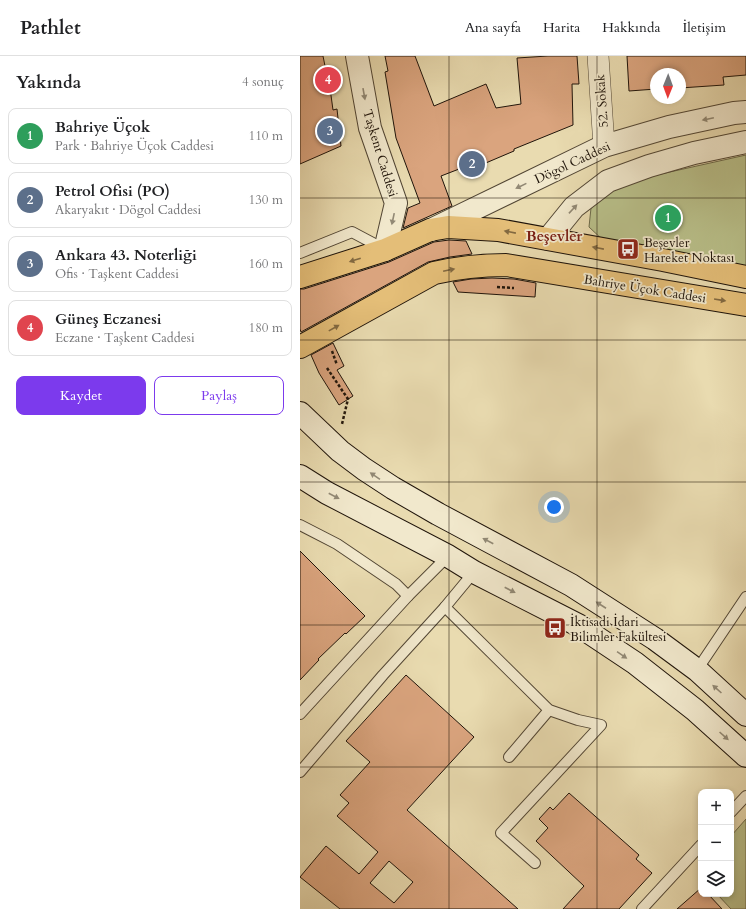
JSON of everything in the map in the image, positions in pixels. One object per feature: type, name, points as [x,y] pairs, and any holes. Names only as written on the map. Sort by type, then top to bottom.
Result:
[{"type":"main road","name":"Taşkent Caddesi","points":[[357,56],[370,128],[396,204],[385,250]]},
{"type":"main road","name":"Dögol Caddesi","points":[[300,277],[385,250],[430,230],[604,146],[669,127],[734,113],[746,112]]},
{"type":"main road","points":[[300,347],[434,273],[453,268],[478,265],[506,265],[543,271],[548,239],[574,207],[608,181],[649,166],[694,153],[746,142]]},
{"type":"main road","name":"Dögol Caddesi","points":[[430,230],[448,227],[498,230],[548,239]]},
{"type":"main road","points":[[548,239],[746,277]]},
{"type":"main road","name":"Bahriye Üçok Caddesi","points":[[543,271],[746,305]]},
{"type":"main road","points":[[300,413],[340,450],[364,469],[393,488],[438,514],[571,585],[655,639],[698,670],[746,715]]},
{"type":"main road","points":[[300,476],[328,493],[448,556],[474,572],[578,625],[628,659],[695,710],[746,756]]},
{"type":"street","name":"52. Sokak","points":[[598,56],[604,146]]},
{"type":"lane","points":[[300,253],[352,232],[385,250]]},
{"type":"lane","points":[[300,525],[343,549],[396,584],[408,596]]},
{"type":"lane","points":[[300,714],[408,596],[448,556]]},
{"type":"lane","points":[[300,772],[383,676],[446,607],[474,572]]},
{"type":"lane","points":[[698,670],[746,597]]},
{"type":"lane","points":[[446,607],[549,710],[578,720],[601,725],[501,833],[535,863]]},
{"type":"lane","points":[[509,757],[549,710]]},
{"type":"lane","points":[[734,809],[746,796]]},
{"type":"lane","points":[[642,909],[698,848]]},
{"type":"path","points":[[329,345],[337,365]]},
{"type":"path","points":[[327,368],[348,399]]},
{"type":"green space","points":[[746,155],[746,267],[604,241],[589,227],[591,208],[600,196],[634,180]]},
{"type":"green space","points":[[746,819],[746,909],[731,909],[720,897],[734,897],[734,833]]},
{"type":"building","points":[[300,56],[323,56],[325,66],[327,66],[333,110],[337,109],[341,146],[300,164]]},
{"type":"building","points":[[385,56],[415,56],[434,106],[486,84],[496,108],[521,104],[517,58],[577,56],[579,84],[572,84],[573,125],[514,149],[514,151],[474,168],[472,164],[441,176],[452,206],[403,228],[408,208],[420,203],[396,138],[385,72],[388,71]]},
{"type":"building","points":[[627,56],[746,56],[746,75],[723,77],[724,85],[686,88],[686,68],[650,68],[650,89],[629,91]]},
{"type":"building","points":[[449,240],[466,241],[472,254],[428,262],[301,332],[300,289],[389,262],[434,242]]},
{"type":"building","points":[[492,278],[514,279],[536,283],[535,297],[458,292],[453,282]]},
{"type":"building","points":[[333,343],[344,366],[337,370],[353,396],[339,405],[319,373],[311,355]]},
{"type":"building","points":[[300,551],[365,616],[318,659],[319,660],[300,680]]},
{"type":"building","points":[[406,675],[474,737],[407,810],[518,909],[340,909],[300,877],[326,846],[359,874],[378,852],[337,816],[349,803],[340,795],[370,762],[346,741]],"holes":[[[389,861],[413,882],[394,903],[370,883]]]},
{"type":"building","points":[[569,793],[639,855],[636,859],[652,873],[619,909],[563,909],[584,886],[536,841],[548,828],[539,819],[550,807],[553,810]]},
{"type":"building","points":[[698,891],[698,897],[711,897],[722,909],[677,909]]},
{"type":"place","name":"Güneş Eczanesi","points":[[328,80]]},
{"type":"place","name":"Ankara 43. Noterliği","points":[[330,131]]},
{"type":"place","name":"Petrol Ofisi (PO)","points":[[472,164]]},
{"type":"place","name":"Bahriye Üçok","points":[[668,218]]},
{"type":"place","name":"Beşevler Hareket Noktası","points":[[628,249]]},
{"type":"place","name":"İktisadi İdari Bilimler Fakültesi","points":[[555,628]]},
{"type":"district","name":"Beşevler","points":[[554,236]]}]
